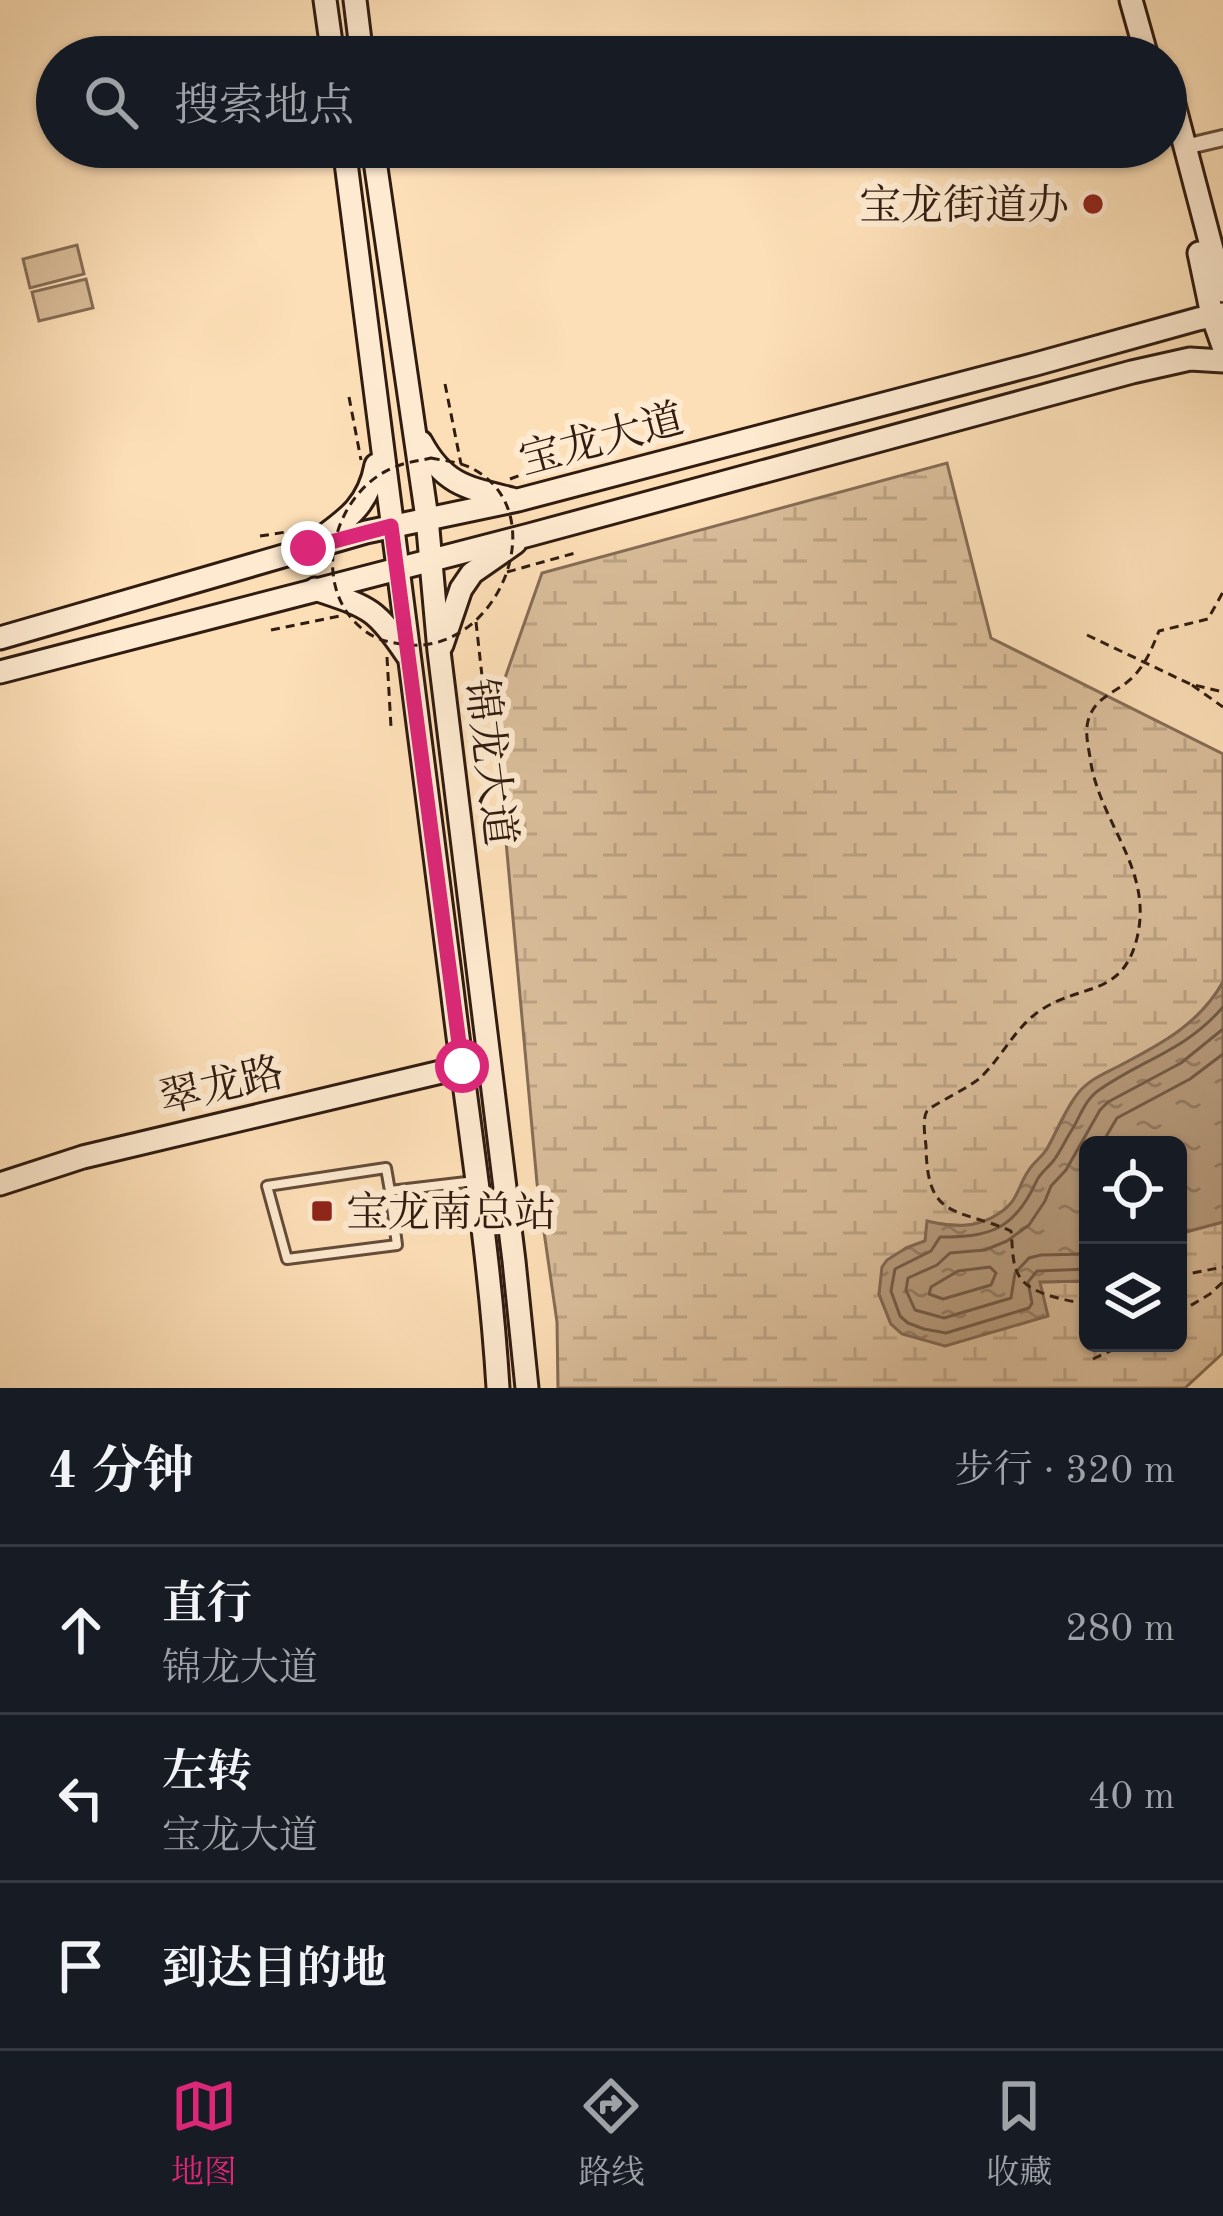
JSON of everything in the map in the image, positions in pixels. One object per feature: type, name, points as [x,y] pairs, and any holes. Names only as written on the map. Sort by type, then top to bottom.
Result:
[{"type":"main road","points":[[326,0],[330,36]]},
{"type":"main road","points":[[355,0],[359,36]]},
{"type":"main road","points":[[1141,8],[1152,36]]},
{"type":"main road","points":[[1187,158],[1223,346]]},
{"type":"main road","name":"锦龙大道","points":[[347,168],[462,1066],[498,1388]]},
{"type":"main road","name":"锦龙大道","points":[[376,168],[427,518],[527,1388]]},
{"type":"main road","points":[[1179,168],[1223,291]]},
{"type":"main road","name":"宝龙大道","points":[[0,638],[236,568],[314,537],[427,518],[515,489],[1218,315]]},
{"type":"main road","name":"宝龙大道","points":[[0,672],[1132,372],[1190,359],[1223,362]]},
{"type":"main road","points":[[414,428],[440,472],[453,482],[475,490],[515,489]]},
{"type":"main road","points":[[314,537],[364,501],[372,487],[381,441]]},
{"type":"main road","points":[[440,651],[461,589],[472,573],[529,535]]},
{"type":"main road","points":[[236,568],[247,608]]},
{"type":"main road","points":[[314,589],[380,616],[410,659]]},
{"type":"main road","name":"翠龙路","points":[[0,1184],[82,1156],[462,1066]]},
{"type":"street","points":[[1187,147],[1223,138]]},
{"type":"lane","points":[[386,1168],[390,1191],[397,1246],[287,1259],[267,1186],[386,1168]]},
{"type":"lane","points":[[390,1191],[476,1181]]},
{"type":"path","points":[[445,384],[461,464]]},
{"type":"path","points":[[349,397],[362,464]]},
{"type":"path","points":[[431,458],[461,464],[494,485],[508,512],[513,546],[506,572],[499,593],[476,622],[453,638],[424,646],[386,643],[363,631],[348,615],[332,574],[338,524],[353,498],[392,467],[431,458]]},
{"type":"path","points":[[515,489],[564,459]]},
{"type":"path","points":[[260,536],[314,537]]},
{"type":"path","points":[[506,572],[575,553]]},
{"type":"path","points":[[1079,1302],[1023,1284],[1014,1265],[1011,1231],[959,1215],[939,1201],[929,1185],[925,1113],[981,1077],[1024,1022],[1046,1006],[1114,981],[1128,963],[1138,937],[1138,880],[1093,778],[1086,728],[1094,705],[1145,663],[1159,631],[1208,619],[1223,592]]},
{"type":"path","points":[[271,630],[348,615]]},
{"type":"path","points":[[476,622],[485,704]]},
{"type":"path","points":[[1087,634],[1190,684],[1223,707]]},
{"type":"path","points":[[386,643],[391,727]]},
{"type":"path","points":[[1190,684],[1223,692]]},
{"type":"path","points":[[1187,1275],[1223,1267]]},
{"type":"path","points":[[1187,1308],[1223,1282]]},
{"type":"path","points":[[1093,1359],[1108,1352]]},
{"type":"green space","points":[[77,245],[84,274],[30,288],[23,259]]},
{"type":"green space","points":[[86,279],[93,308],[39,321],[32,292]]},
{"type":"green space","points":[[947,463],[991,638],[1223,754],[1223,982],[1213,998],[1173,1035],[1079,1093],[1006,1209],[973,1224],[928,1222],[925,1241],[906,1248],[879,1294],[891,1324],[945,1346],[1047,1315],[1039,1282],[1079,1281],[1079,1352],[1187,1352],[1187,1232],[1223,1222],[1223,1353],[1185,1388],[558,1388],[557,1322],[537,1183],[494,709],[542,573]]},
{"type":"water","points":[[1223,982],[1223,1222],[1187,1232],[1187,1136],[1079,1136],[1079,1281],[1040,1282],[1048,1316],[945,1346],[902,1334],[891,1324],[879,1294],[887,1260],[925,1241],[927,1221],[972,1224],[1005,1209],[1083,1088],[1177,1032]]},
{"type":"place","name":"宝龙街道办","points":[[1093,204]]},
{"type":"place","name":"宝龙南总站","points":[[322,1211]]},
{"type":"route","points":[[308,548],[391,526],[462,1066]]}]
